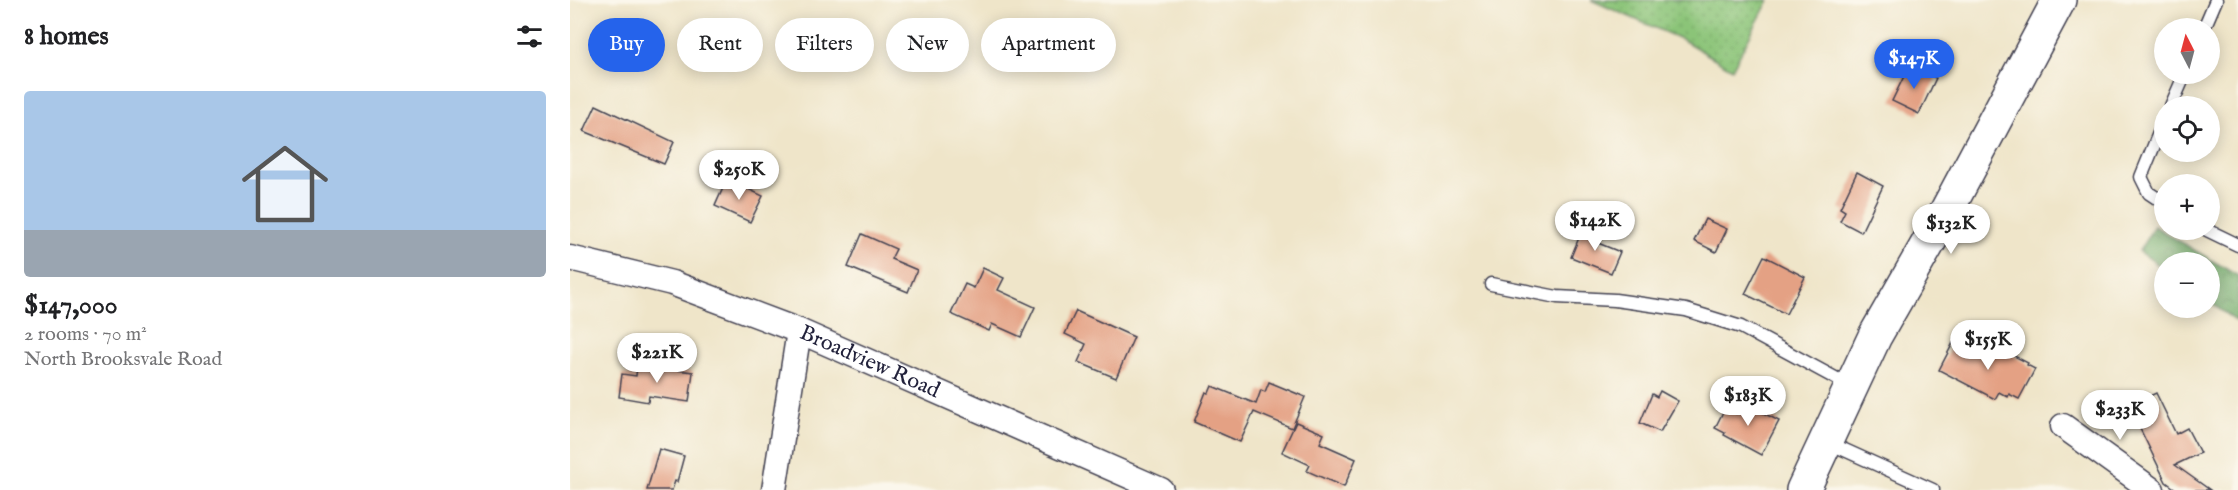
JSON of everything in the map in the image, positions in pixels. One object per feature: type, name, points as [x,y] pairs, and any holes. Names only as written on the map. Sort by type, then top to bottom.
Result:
[{"type":"main road","points":[[1803,490],[1875,336],[1946,212],[2058,0]]},
{"type":"street","name":"Broadview Road","points":[[570,258],[672,283],[800,332],[1161,490]]},
{"type":"street","points":[[774,490],[800,332]]},
{"type":"street","points":[[2063,426],[2152,490]]},
{"type":"lane","points":[[2208,18],[2216,0]]},
{"type":"lane","points":[[2154,145],[2141,177],[2149,193],[2154,196]]},
{"type":"lane","points":[[2220,236],[2238,245]]},
{"type":"lane","points":[[1491,284],[1557,297],[1615,300],[1686,310],[1741,327],[1851,387]]},
{"type":"lane","points":[[1826,442],[1933,490]]},
{"type":"green space","points":[[1591,0],[1769,0],[1732,69],[1683,40]]},
{"type":"green space","points":[[2154,226],[2154,240],[2178,240],[2198,252],[2154,252],[2154,262],[2139,251]]},
{"type":"green space","points":[[2220,265],[2238,276],[2238,323],[2220,310]]},
{"type":"building","points":[[1909,66],[1936,78],[1919,114],[1892,101]]},
{"type":"building","points":[[596,105],[674,142],[664,164],[584,131]]},
{"type":"building","points":[[1857,172],[1883,186],[1861,232],[1840,221],[1845,211],[1840,208]]},
{"type":"building","points":[[727,179],[763,196],[750,222],[715,206]]},
{"type":"building","points":[[1705,219],[1727,229],[1716,252],[1694,241]]},
{"type":"building","points":[[1583,228],[1601,235],[1598,243],[1620,252],[1611,273],[1571,257]]},
{"type":"building","points":[[862,234],[896,249],[891,259],[917,270],[908,292],[848,267]]},
{"type":"building","points":[[1764,256],[1805,277],[1786,314],[1745,294]]},
{"type":"building","points":[[983,268],[1004,278],[998,290],[1035,307],[1021,337],[992,324],[989,331],[951,314],[965,284],[974,288]]},
{"type":"building","points":[[1076,311],[1134,337],[1116,378],[1078,362],[1086,344],[1065,334]]},
{"type":"building","points":[[1987,342],[2035,369],[2019,399],[1999,392],[1995,399],[1939,370],[1953,343],[1979,356]]},
{"type":"building","points":[[637,365],[693,372],[689,402],[649,396],[648,402],[619,397],[622,374],[636,376]]},
{"type":"building","points":[[1269,382],[1305,397],[1292,428],[1254,412],[1240,442],[1194,422],[1206,392],[1209,393],[1212,386],[1256,404],[1261,390],[1265,392]]},
{"type":"building","points":[[1660,391],[1678,401],[1660,432],[1640,423],[1652,394],[1657,397]]},
{"type":"building","points":[[2156,393],[2176,434],[2187,428],[2200,453],[2175,465],[2210,490],[2177,490],[2166,482],[2129,406]]},
{"type":"building","points":[[1742,402],[1779,421],[1761,455],[1715,428],[1725,408],[1736,414]]},
{"type":"building","points":[[1296,422],[1324,434],[1320,443],[1356,459],[1344,487],[1307,471],[1310,465],[1282,452]]},
{"type":"building","points":[[659,449],[684,456],[677,482],[675,481],[672,490],[647,490]]}]
